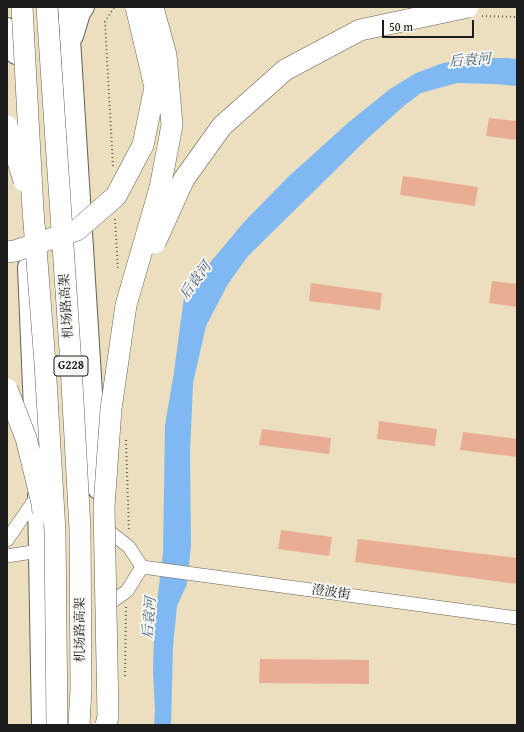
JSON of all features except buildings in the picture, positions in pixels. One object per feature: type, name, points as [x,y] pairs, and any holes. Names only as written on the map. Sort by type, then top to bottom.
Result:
[{"type":"highway","name":"机场路高架","points":[[22,7],[33,210],[45,363],[55,532],[58,725]]},
{"type":"highway","name":"机场路高架","points":[[47,7],[72,373],[80,529],[81,689],[79,725]]},
{"type":"highway","points":[[106,725],[108,716],[104,506],[111,409],[126,305],[160,188],[172,125],[166,55],[145,7]]},
{"type":"highway","points":[[7,252],[15,251],[77,230],[116,196],[143,145],[155,87],[145,7]]},
{"type":"highway","points":[[126,305],[184,179],[222,126],[285,70],[360,30],[468,7]]},
{"type":"highway","points":[[7,126],[33,210]]},
{"type":"highway","points":[[7,390],[26,438],[42,503],[57,642]]},
{"type":"main road","points":[[12,7],[27,256],[38,495],[42,725]]},
{"type":"main road","points":[[68,7],[101,525],[101,725]]},
{"type":"main road","points":[[71,44],[80,13],[84,7]]},
{"type":"main road","points":[[7,28],[16,54]]},
{"type":"street","points":[[7,540],[38,495]]},
{"type":"street","points":[[101,525],[129,547],[143,567],[127,591],[101,608]]},
{"type":"street","points":[[7,556],[39,551]]},
{"type":"street","name":"澄波街","points":[[143,567],[517,618]]},
{"type":"water","name":"后袁河","points":[[477,58],[517,59],[517,86],[457,83],[421,93],[405,105],[368,138],[248,256],[228,284],[206,326],[193,383],[190,453],[191,545],[187,584],[177,606],[173,646],[171,725],[154,725],[154,635],[163,553],[165,425],[184,297],[193,283],[244,222],[288,177],[349,122],[390,89],[416,73],[443,63]]}]
